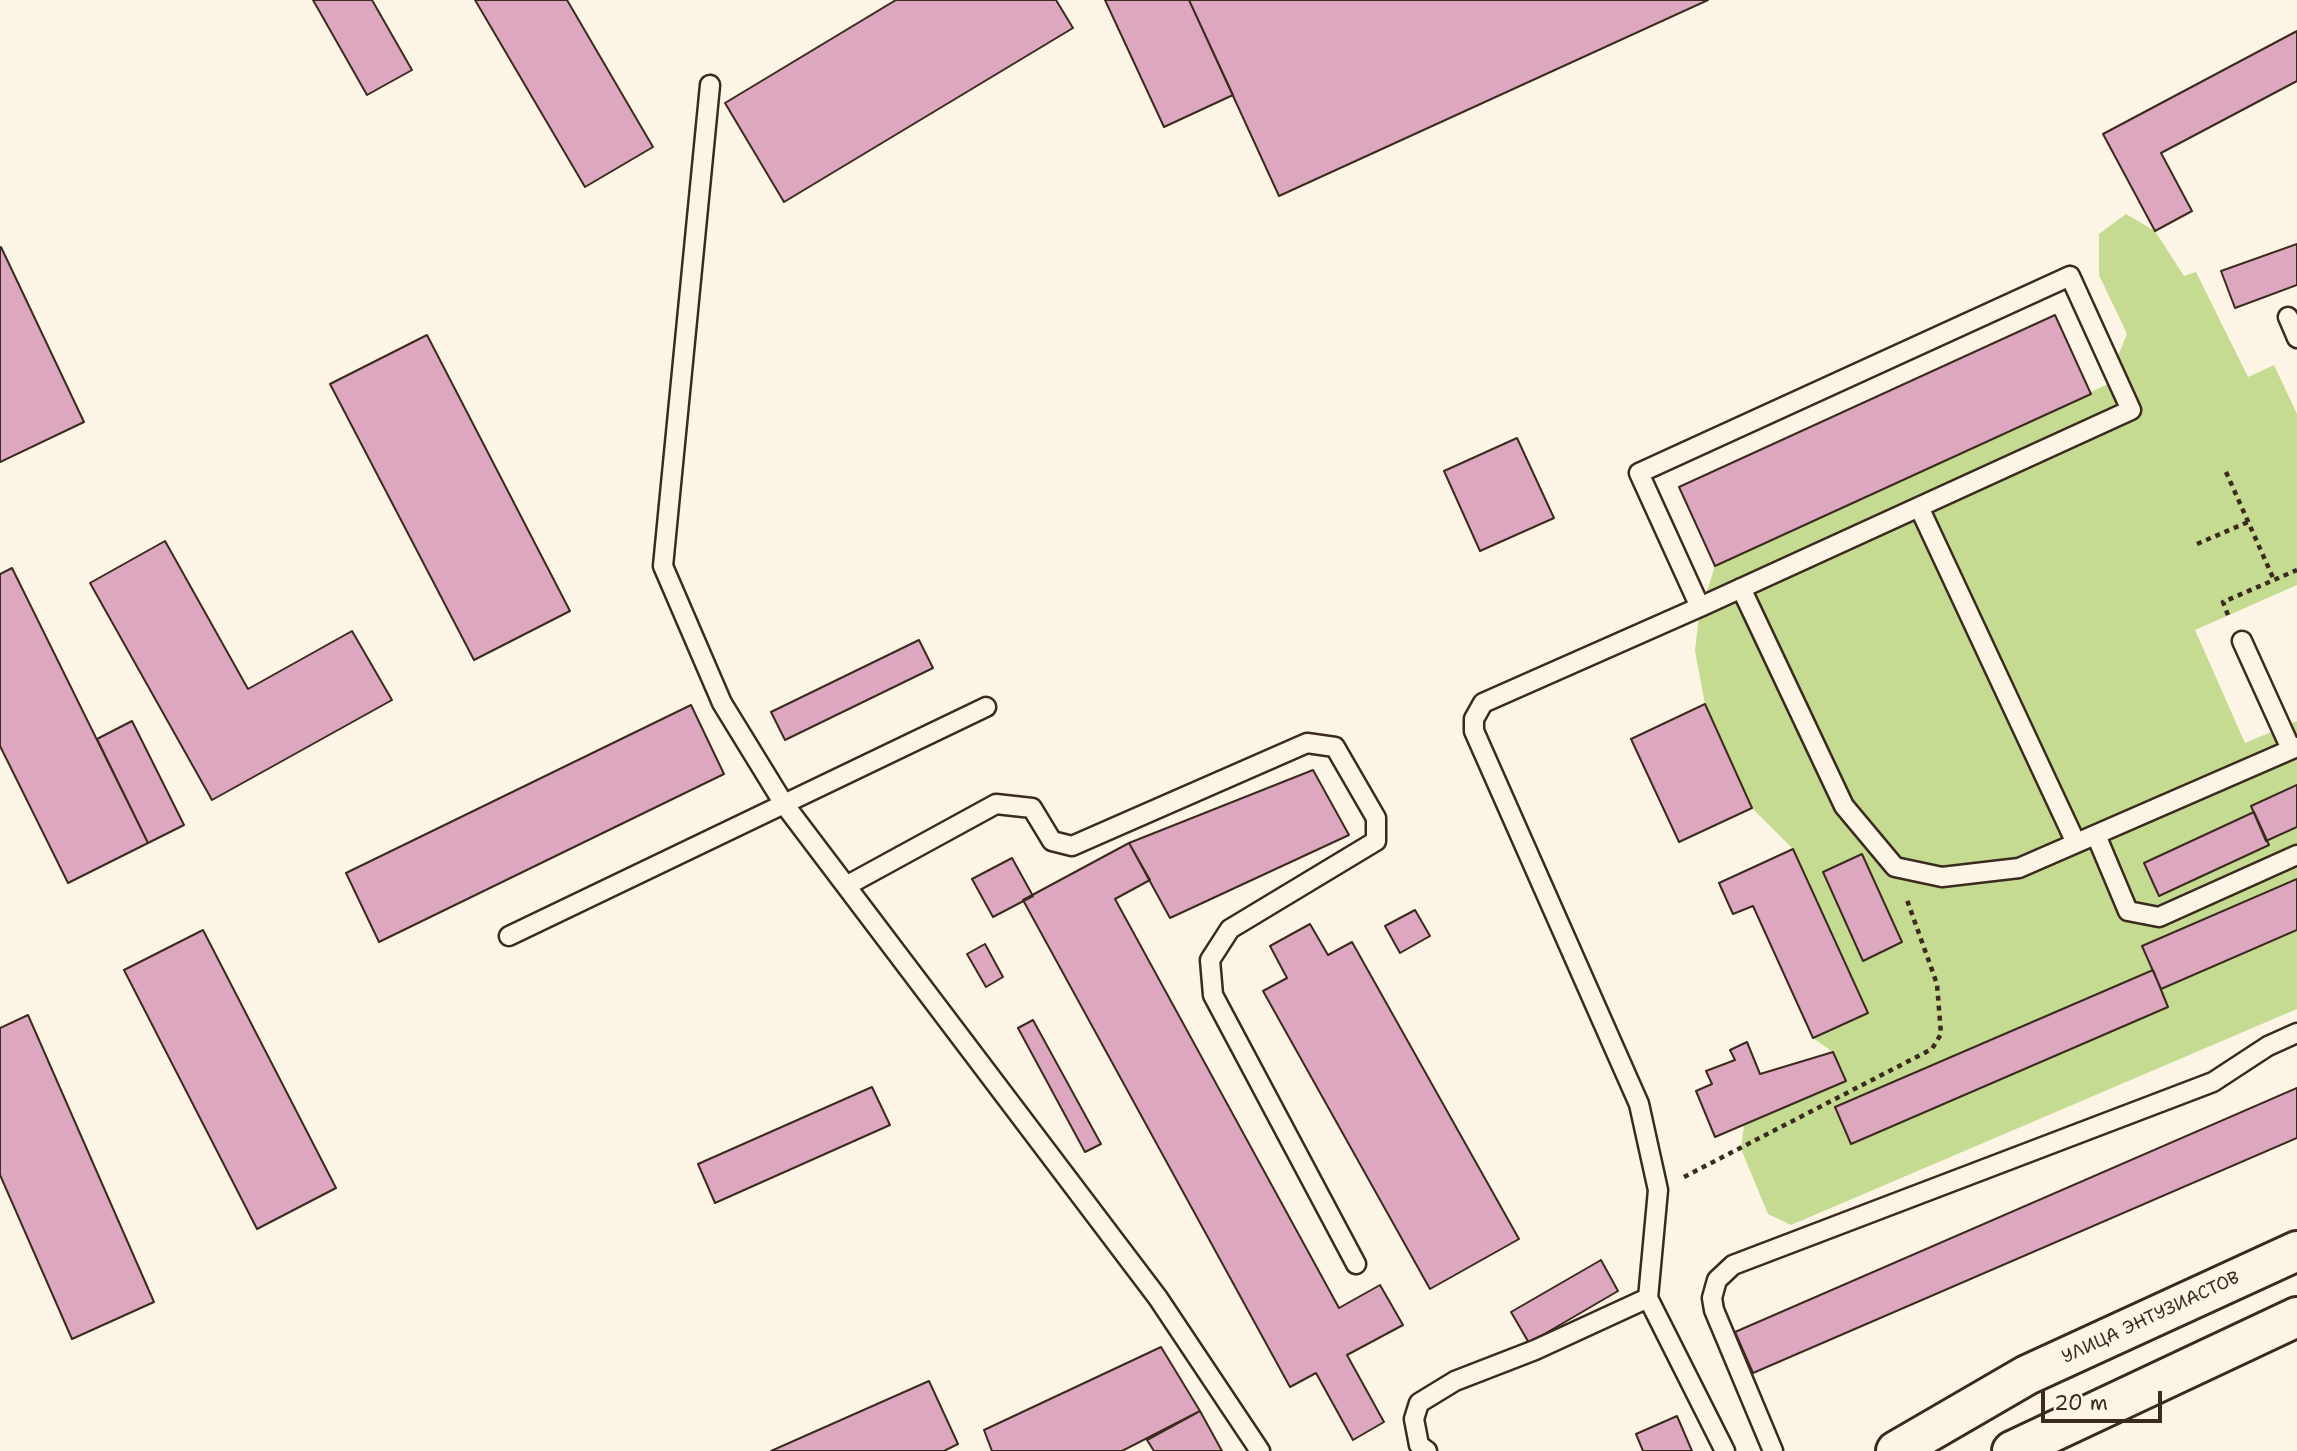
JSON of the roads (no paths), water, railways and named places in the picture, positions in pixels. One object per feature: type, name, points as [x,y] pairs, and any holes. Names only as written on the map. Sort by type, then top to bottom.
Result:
[{"type":"main road","name":"УЛИЦА ЭНТУЗИАСТОВ","points":[[1896,1451],[2027,1375],[2297,1251]]},
{"type":"main road","points":[[2012,1451],[2297,1317]]},
{"type":"lane","points":[[710,85],[663,566],[722,703],[784,804],[1158,1298],[1260,1451]]},
{"type":"lane","points":[[1700,607],[1639,473],[2070,276],[2131,410],[1700,607],[1483,703],[1474,719],[1474,731],[1639,1104],[1658,1190],[1648,1298],[1725,1451]]},
{"type":"lane","points":[[2288,317],[2297,338]]},
{"type":"lane","points":[[1919,507],[2076,843]]},
{"type":"lane","points":[[1741,588],[1844,806],[1895,867],[1942,877],[2019,868],[2294,748],[2242,642]]},
{"type":"lane","points":[[509,936],[986,706]]},
{"type":"lane","points":[[846,886],[996,804],[1032,808],[1052,841],[1072,846],[1307,743],[1335,747],[1376,818],[1376,841],[1230,929],[1210,960],[1213,995],[1356,1264]]},
{"type":"lane","points":[[2096,835],[2128,911],[2159,917],[2297,855]]},
{"type":"lane","points":[[1773,1451],[1714,1310],[1712,1298],[1717,1280],[1733,1265],[2213,1082],[2268,1046],[2297,1033]]},
{"type":"lane","points":[[1427,1451],[1419,1445],[1414,1419],[1419,1403],[1455,1381],[1535,1350],[1648,1298]]}]
